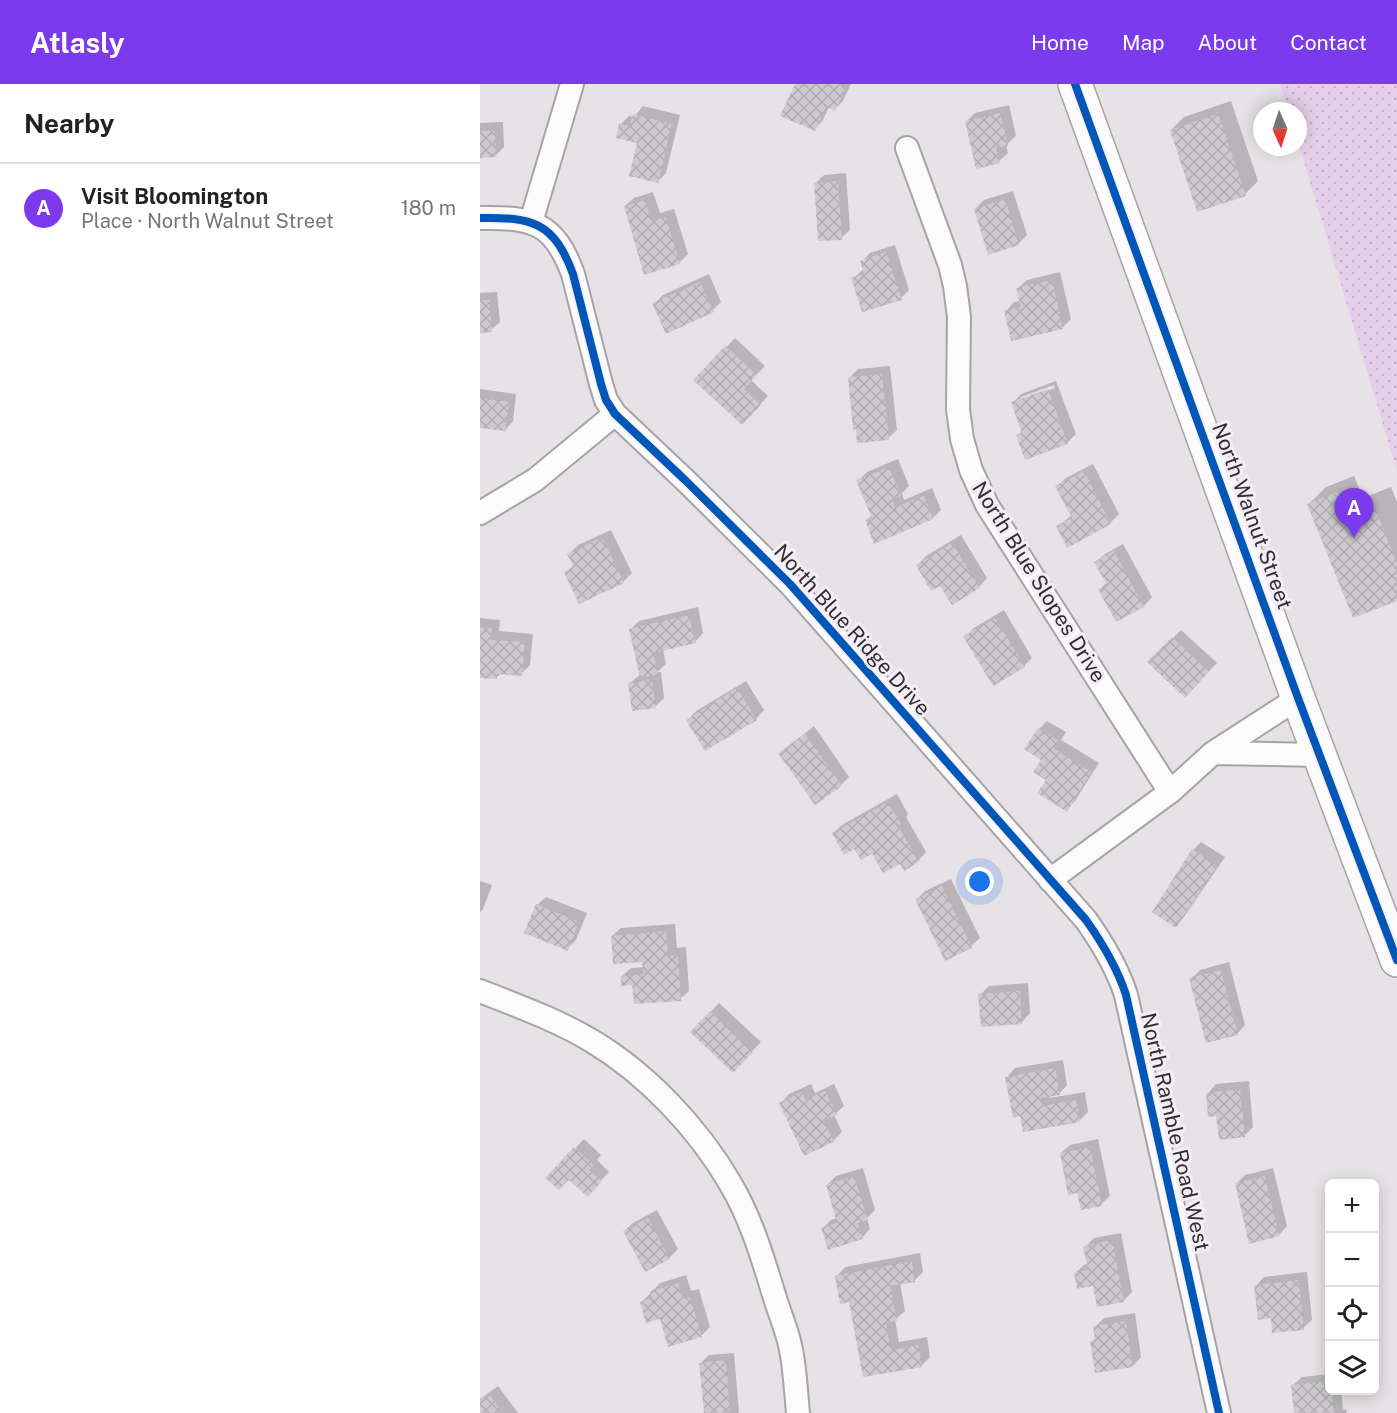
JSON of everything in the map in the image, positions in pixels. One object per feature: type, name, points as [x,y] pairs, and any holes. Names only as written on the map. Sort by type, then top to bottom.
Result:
[{"type":"main road","name":"North Walnut Street","points":[[1075,84],[1298,698],[1397,960]]},
{"type":"street","points":[[531,222],[572,84]]},
{"type":"street","name":"North Blue Slopes Drive","points":[[907,148],[956,286],[959,317],[958,409],[962,439],[971,471],[987,505],[1170,792]]},
{"type":"street","points":[[480,218],[514,218],[531,222],[554,236],[567,258],[578,289],[601,384],[606,400],[615,414],[535,480],[480,513]]},
{"type":"street","name":"North Blue Ridge Drive","points":[[615,414],[699,493],[790,584],[1050,880]]},
{"type":"street","points":[[1050,880],[1170,792],[1214,753],[1298,698]]},
{"type":"street","points":[[1214,753],[1321,754]]},
{"type":"street","name":"North Ramble Road West","points":[[1050,880],[1086,920],[1102,943],[1121,979],[1219,1413]]},
{"type":"street","points":[[480,991],[555,1022],[620,1060],[675,1111],[711,1153],[731,1185],[747,1218],[771,1284],[791,1350],[798,1413]]},
{"type":"shaded area","points":[[1280,84],[1397,84],[1397,471],[1302,156],[1307,156],[1307,102],[1286,102]]},
{"type":"building","points":[[795,84],[838,84],[846,87],[835,111],[826,107],[815,131],[780,116]]},
{"type":"building","points":[[1000,113],[1008,146],[996,148],[1000,163],[976,169],[965,121]]},
{"type":"building","points":[[633,114],[672,124],[658,183],[629,176],[637,143],[616,138],[619,124],[630,126]]},
{"type":"building","points":[[1218,114],[1246,196],[1197,212],[1170,130]]},
{"type":"building","points":[[495,130],[496,157],[480,158],[480,131]]},
{"type":"building","points":[[838,181],[842,240],[818,241],[814,183]]},
{"type":"building","points":[[1005,199],[1019,245],[988,255],[974,209]]},
{"type":"building","points":[[645,200],[651,221],[666,217],[680,264],[644,275],[624,206]]},
{"type":"building","points":[[886,252],[902,300],[862,312],[851,278],[864,274],[860,261]]},
{"type":"building","points":[[1052,280],[1063,329],[1011,341],[1004,311],[1021,307],[1016,288]]},
{"type":"building","points":[[700,282],[714,312],[666,334],[652,303]]},
{"type":"building","points":[[480,300],[489,300],[492,332],[480,333]]},
{"type":"building","points":[[725,346],[757,375],[744,389],[761,405],[742,425],[693,380]]},
{"type":"building","points":[[882,374],[889,440],[857,443],[856,429],[853,430],[848,377]]},
{"type":"building","points":[[1048,389],[1068,444],[1025,460],[1016,435],[1022,433],[1011,402]]},
{"type":"building","points":[[480,398],[509,402],[505,431],[480,428]]},
{"type":"building","points":[[889,467],[901,496],[892,499],[895,507],[924,496],[933,519],[874,544],[865,520],[872,518],[856,480]]},
{"type":"building","points":[[1084,471],[1111,524],[1067,548],[1056,526],[1072,518],[1055,486]]},
{"type":"building","points":[[1337,492],[1346,514],[1373,503],[1397,563],[1397,601],[1353,618],[1307,504]]},
{"type":"building","points":[[602,537],[624,583],[579,604],[564,572],[574,567],[567,554]]},
{"type":"building","points":[[952,543],[980,588],[952,605],[940,586],[931,591],[916,565]]},
{"type":"building","points":[[1114,551],[1144,607],[1116,622],[1098,589],[1107,585],[1094,562]]},
{"type":"building","points":[[689,615],[696,643],[653,653],[658,674],[640,678],[629,629]]},
{"type":"building","points":[[995,618],[1025,667],[993,686],[963,636]]},
{"type":"building","points":[[480,627],[492,628],[491,640],[525,642],[522,676],[497,674],[497,679],[480,678]]},
{"type":"building","points":[[1172,637],[1209,672],[1185,698],[1147,662]]},
{"type":"building","points":[[652,680],[656,708],[632,711],[628,683]]},
{"type":"building","points":[[737,688],[757,720],[705,751],[686,720]]},
{"type":"building","points":[[1038,728],[1059,741],[1054,749],[1091,772],[1067,812],[1037,793],[1046,780],[1033,772],[1041,760],[1024,749]]},
{"type":"building","points":[[805,734],[842,786],[815,805],[778,753]]},
{"type":"building","points":[[888,802],[901,824],[898,826],[919,862],[904,871],[900,864],[883,873],[872,854],[861,860],[854,849],[844,855],[832,833]]},
{"type":"building","points":[[1192,849],[1217,866],[1176,928],[1152,912]]},
{"type":"building","points":[[942,886],[972,948],[945,961],[915,899]]},
{"type":"building","points":[[536,904],[579,922],[568,951],[524,933]]},
{"type":"building","points":[[666,931],[668,956],[678,955],[681,1001],[634,1004],[632,985],[621,986],[621,976],[644,974],[642,962],[613,964],[611,936]]},
{"type":"building","points":[[1221,970],[1238,1035],[1206,1043],[1189,978]]},
{"type":"building","points":[[1020,991],[1022,1024],[981,1027],[978,994]]},
{"type":"building","points":[[710,1011],[753,1052],[733,1073],[690,1032]]},
{"type":"building","points":[[1055,1068],[1060,1095],[1041,1098],[1042,1106],[1076,1100],[1080,1122],[1023,1132],[1020,1116],[1013,1118],[1005,1077]]},
{"type":"building","points":[[1240,1089],[1245,1137],[1219,1140],[1216,1116],[1208,1117],[1206,1093]]},
{"type":"building","points":[[825,1091],[837,1115],[824,1121],[834,1142],[804,1156],[779,1103],[802,1092],[806,1100]]},
{"type":"building","points":[[574,1147],[594,1165],[589,1170],[602,1181],[588,1197],[569,1180],[559,1190],[545,1178]]},
{"type":"building","points":[[1090,1147],[1102,1206],[1081,1210],[1077,1193],[1068,1195],[1060,1153]]},
{"type":"building","points":[[854,1176],[868,1220],[858,1223],[863,1239],[828,1250],[821,1228],[837,1223],[826,1185]]},
{"type":"building","points":[[1265,1176],[1279,1236],[1249,1244],[1235,1183]]},
{"type":"building","points":[[648,1218],[670,1259],[645,1272],[623,1231]]},
{"type":"building","points":[[1112,1240],[1124,1302],[1097,1307],[1093,1286],[1077,1289],[1074,1273],[1088,1270],[1083,1246]]},
{"type":"building","points":[[912,1261],[915,1282],[890,1286],[897,1321],[886,1323],[891,1350],[918,1345],[922,1367],[863,1377],[849,1302],[840,1304],[835,1276]]},
{"type":"building","points":[[1299,1280],[1304,1330],[1272,1333],[1271,1318],[1258,1320],[1254,1285]]},
{"type":"building","points":[[678,1283],[682,1299],[690,1297],[702,1337],[668,1347],[660,1319],[646,1323],[640,1302],[652,1298],[650,1291]]},
{"type":"building","points":[[1126,1321],[1133,1367],[1095,1373],[1090,1341],[1095,1340],[1093,1326]]},
{"type":"building","points":[[726,1360],[730,1413],[704,1413],[699,1363]]},
{"type":"building","points":[[1325,1382],[1325,1395],[1332,1395],[1334,1413],[1294,1413],[1291,1385]]},
{"type":"building","points":[[489,1394],[503,1413],[480,1413],[480,1400]]},
{"type":"cycle path","points":[[1075,84],[1298,698],[1397,960]]},
{"type":"cycle path","points":[[480,218],[514,219],[527,222],[539,226],[558,243],[573,274],[601,384],[606,400],[615,414],[790,584],[1086,920],[1104,947],[1126,995],[1219,1413]]},
{"type":"place","name":"Visit Bloomington","points":[[1354,538]]}]
